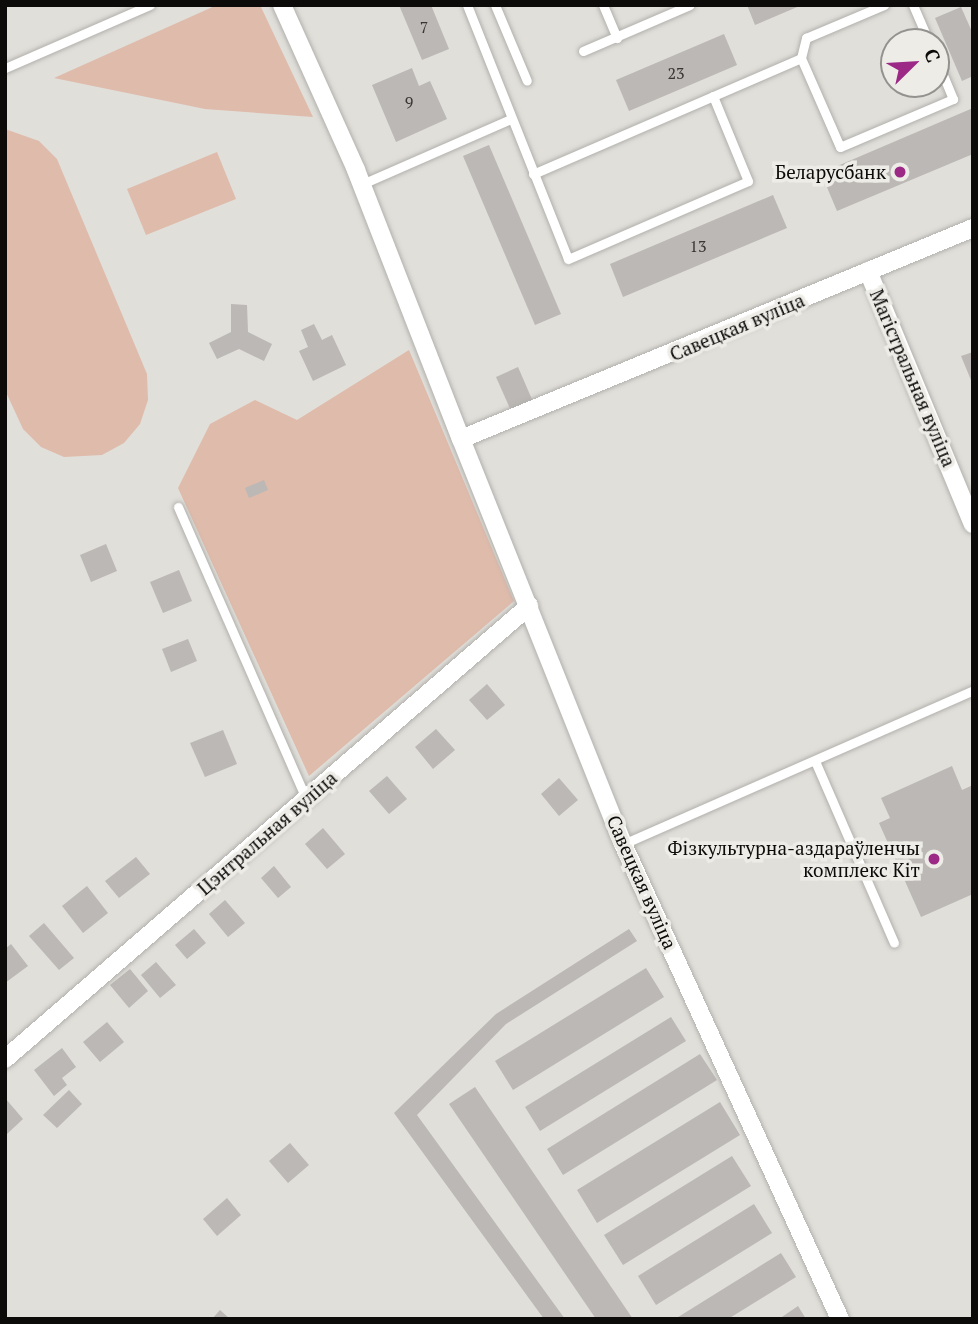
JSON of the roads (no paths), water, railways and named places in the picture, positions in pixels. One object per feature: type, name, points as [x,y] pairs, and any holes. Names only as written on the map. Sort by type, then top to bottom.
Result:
[{"type":"street","name":"Савецкая вуліца","points":[[282,5],[362,184],[623,844],[840,1319]]},
{"type":"street","name":"Савецкая вуліца","points":[[461,439],[973,228]]},
{"type":"street","name":"Магістральная вуліца","points":[[868,271],[969,502],[973,524]]},
{"type":"street","name":"Цэнтральная вуліца","points":[[5,1059],[529,606]]},
{"type":"lane","points":[[5,68],[150,5]]},
{"type":"lane","points":[[467,5],[568,259],[748,181],[713,96]]},
{"type":"lane","points":[[495,5],[527,80]]},
{"type":"lane","points":[[603,5],[617,38]]},
{"type":"lane","points":[[583,51],[690,5]]},
{"type":"lane","points":[[884,5],[806,38],[801,58],[841,147],[953,99],[950,92]]},
{"type":"lane","points":[[914,5],[923,28]]},
{"type":"lane","points":[[533,174],[801,58]]},
{"type":"lane","points":[[362,184],[511,118]]},
{"type":"lane","points":[[178,507],[306,799]]},
{"type":"lane","points":[[623,844],[973,690]]},
{"type":"lane","points":[[815,761],[894,943]]},
{"type":"place","name":"Беларусбанк","points":[[900,172]]},
{"type":"place","name":"Фізкультурна-аздараўленчы комплекс Кіт","points":[[934,859]]}]
